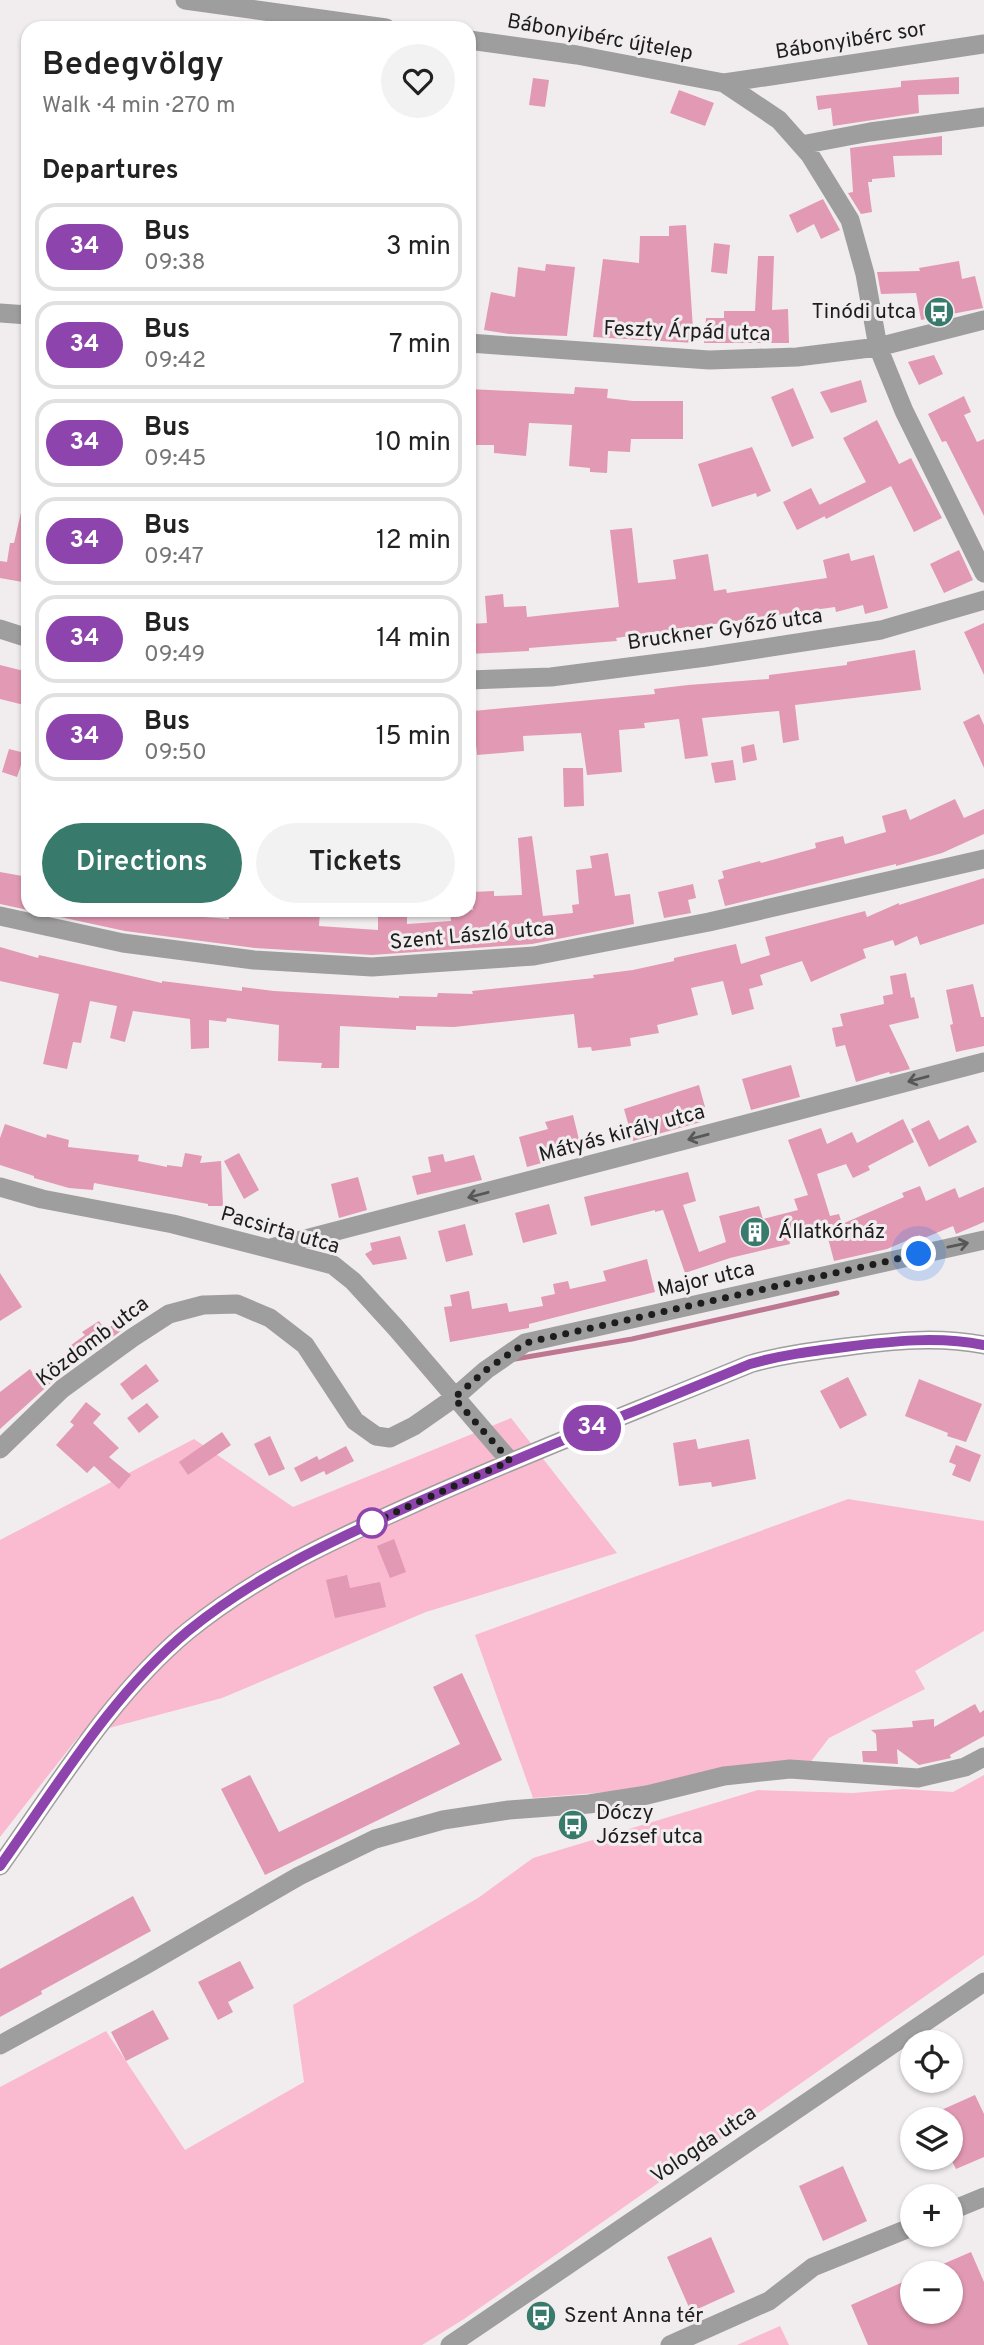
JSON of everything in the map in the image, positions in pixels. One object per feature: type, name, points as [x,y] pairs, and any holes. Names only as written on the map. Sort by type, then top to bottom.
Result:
[{"type":"street","points":[[185,0],[336,21]]},
{"type":"street","name":"Bábonyibérc újtelep","points":[[476,41],[577,54],[724,83]]},
{"type":"street","name":"Bábonyibérc sor","points":[[724,83],[984,44]]},
{"type":"street","points":[[724,83],[779,120],[810,155],[850,220],[865,274],[878,347],[904,411],[984,573]]},
{"type":"street","points":[[800,145],[870,132],[984,117]]},
{"type":"street","points":[[0,313],[21,314]]},
{"type":"street","name":"Feszty Árpád utca","points":[[476,343],[709,359],[797,357],[878,347],[984,320]]},
{"type":"street","name":"Bruckner Győző utca","points":[[476,680],[551,677],[706,657],[881,629],[984,600]]},
{"type":"street","points":[[0,629],[21,636]]},
{"type":"street","name":"Szent László utca","points":[[0,916],[123,943],[254,960],[372,967],[534,956],[709,922],[984,859]]},
{"type":"street","name":"Mátyás király utca","points":[[271,1248],[984,1062]]},
{"type":"street","name":"Pacsirta utca","points":[[0,1187],[43,1199],[173,1224],[333,1265],[353,1281],[396,1328],[510,1461]]},
{"type":"street","name":"Major utca","points":[[454,1398],[486,1370],[525,1343],[984,1240]]},
{"type":"street","name":"Közdomb utca","points":[[0,1449],[62,1390],[132,1338],[169,1314],[203,1305],[237,1304],[270,1318],[305,1345],[355,1421],[376,1436],[390,1438],[414,1426],[454,1398]]},
{"type":"street","points":[[0,1866],[125,1692],[187,1632],[245,1589],[319,1546],[510,1461],[750,1364],[780,1355],[895,1340],[955,1339],[984,1345]]},
{"type":"street","points":[[0,2045],[299,1876],[375,1839],[443,1821],[509,1810],[589,1804],[647,1796],[724,1776],[789,1769],[918,1778],[965,1767],[984,1758]]},
{"type":"street","name":"Vologda utca","points":[[450,2345],[984,1982]]},
{"type":"street","points":[[963,2206],[984,2197]]},
{"type":"street","points":[[670,2345],[769,2301],[813,2267],[900,2232]]},
{"type":"shaded area","points":[[511,1418],[617,1553],[426,1612],[222,1698],[79,1736],[0,1837],[0,1540],[194,1439],[293,1507]]},
{"type":"shaded area","points":[[848,1499],[984,1521],[984,1631],[915,1671],[925,1689],[829,1738],[809,1764],[645,1789],[533,1798],[475,1635]]},
{"type":"shaded area","points":[[984,1775],[984,1955],[464,2319],[422,2345],[0,2345],[0,2087],[106,2031],[185,2150],[304,2082],[293,2005],[478,1898],[533,1858],[758,1790],[853,1793],[902,1789],[953,1792]]},
{"type":"shaded area","points":[[780,2326],[789,2345],[737,2345]]},
{"type":"building","points":[[959,77],[959,94],[918,95],[919,113],[833,126],[831,108],[818,110],[816,96],[901,87],[901,81]]},
{"type":"building","points":[[533,78],[549,80],[545,107],[529,105]]},
{"type":"building","points":[[679,90],[714,103],[705,126],[670,113]]},
{"type":"building","points":[[942,136],[942,155],[893,156],[895,177],[872,179],[872,182],[868,182],[872,212],[861,214],[848,193],[853,192],[850,148]]},
{"type":"building","points":[[823,199],[840,230],[821,239],[814,224],[797,233],[789,215]]},
{"type":"building","points":[[686,225],[694,343],[593,337],[603,259],[639,263],[640,236],[669,236],[669,226]]},
{"type":"building","points":[[714,243],[730,245],[727,274],[711,272]]},
{"type":"building","points":[[758,256],[774,256],[772,310],[788,309],[789,343],[704,343],[706,318],[724,318],[724,311],[755,311]]},
{"type":"building","points":[[959,261],[962,279],[975,276],[983,308],[921,320],[916,293],[881,294],[877,272],[920,271],[919,268]]},
{"type":"building","points":[[546,264],[575,267],[567,336],[509,334],[484,330],[491,292],[515,297],[518,267],[545,271]]},
{"type":"building","points":[[934,355],[943,374],[919,385],[908,362]]},
{"type":"building","points":[[861,380],[867,402],[831,413],[820,392]]},
{"type":"building","points":[[575,387],[608,389],[607,398],[683,401],[683,439],[631,439],[630,452],[608,451],[607,473],[569,466],[572,425],[529,423],[526,456],[494,453],[494,445],[476,445],[476,389],[574,394]]},
{"type":"building","points":[[793,388],[814,438],[792,447],[771,397]]},
{"type":"building","points":[[964,396],[971,412],[964,415],[977,442],[984,439],[984,516],[946,441],[942,442],[928,414]]},
{"type":"building","points":[[877,420],[899,464],[911,458],[942,518],[914,532],[891,486],[826,519],[819,505],[866,482],[843,438]]},
{"type":"building","points":[[752,447],[771,491],[757,497],[756,493],[712,507],[698,464]]},
{"type":"building","points":[[811,488],[825,516],[797,530],[783,502]]},
{"type":"building","points":[[21,512],[21,582],[0,578],[0,561],[7,562],[10,543],[14,543]]},
{"type":"building","points":[[632,528],[638,583],[676,579],[673,560],[708,554],[714,591],[726,589],[727,593],[827,578],[823,560],[849,553],[851,561],[874,555],[888,608],[865,614],[863,605],[836,612],[835,607],[616,638],[617,641],[476,654],[476,624],[487,623],[485,596],[503,594],[504,607],[526,606],[527,617],[619,607],[610,530]]},
{"type":"building","points":[[959,550],[973,580],[944,593],[930,564]]},
{"type":"building","points":[[984,623],[984,675],[964,632]]},
{"type":"building","points":[[915,650],[921,690],[795,705],[799,740],[783,743],[779,711],[702,718],[708,756],[685,759],[679,719],[644,723],[645,728],[619,730],[622,772],[587,775],[581,733],[523,736],[524,751],[477,755],[476,711],[655,694],[654,689],[769,679],[769,675],[847,665],[847,662]]},
{"type":"building","points":[[0,665],[21,670],[21,704],[0,699]]},
{"type":"building","points":[[979,714],[984,725],[984,768],[963,722]]},
{"type":"building","points":[[754,744],[757,760],[743,763],[741,747]]},
{"type":"building","points":[[9,749],[21,752],[17,777],[2,772]]},
{"type":"building","points":[[733,760],[736,780],[715,783],[711,763]]},
{"type":"building","points":[[563,768],[583,768],[584,806],[564,807]]},
{"type":"building","points":[[955,799],[964,818],[984,809],[984,834],[942,853],[896,866],[725,906],[718,880],[724,878],[722,871],[816,848],[815,843],[843,836],[845,844],[886,832],[882,816],[906,809],[910,820]]},
{"type":"building","points":[[532,836],[543,916],[573,913],[572,905],[579,904],[576,870],[592,868],[590,856],[608,853],[615,896],[630,894],[634,924],[532,944],[372,955],[255,948],[125,931],[60,917],[320,917],[319,926],[378,930],[378,917],[407,917],[407,924],[451,921],[451,917],[476,917],[476,892],[494,891],[494,896],[522,895],[518,838]]},
{"type":"building","points":[[0,872],[21,876],[21,908],[0,904]]},
{"type":"building","points":[[984,878],[984,924],[920,945],[917,936],[895,946],[893,940],[863,949],[866,958],[811,982],[802,961],[760,975],[763,985],[749,989],[754,1009],[732,1015],[723,981],[691,988],[698,1015],[657,1025],[659,1033],[630,1038],[631,1046],[592,1051],[591,1047],[578,1048],[574,1014],[454,1027],[416,1026],[416,1030],[340,1026],[339,1068],[321,1068],[322,1063],[278,1061],[279,1025],[227,1018],[226,1022],[209,1020],[209,1048],[191,1049],[190,1019],[133,1011],[125,1042],[110,1038],[117,1006],[90,1001],[81,1043],[73,1042],[67,1069],[43,1064],[59,994],[0,981],[0,947],[38,958],[39,955],[162,983],[242,991],[242,987],[399,998],[437,997],[438,993],[473,994],[472,991],[594,978],[593,975],[633,970],[736,944],[741,964],[770,955],[765,937],[865,911],[867,917],[899,903]]},
{"type":"building","points":[[693,884],[696,898],[688,900],[691,913],[664,918],[658,892]]},
{"type":"building","points":[[906,973],[911,998],[914,997],[919,1018],[889,1025],[910,1069],[856,1082],[845,1045],[836,1047],[832,1028],[843,1026],[840,1014],[884,1004],[883,996],[893,994],[890,976]]},
{"type":"building","points":[[973,984],[981,1017],[984,1017],[984,1046],[956,1052],[946,990]]},
{"type":"building","points":[[791,1065],[800,1097],[751,1110],[742,1079]]},
{"type":"building","points":[[699,1085],[705,1107],[697,1109],[701,1122],[633,1141],[624,1109]]},
{"type":"building","points":[[573,1115],[582,1152],[527,1167],[519,1137],[548,1129],[545,1122]]},
{"type":"building","points":[[903,1119],[914,1142],[868,1166],[870,1170],[853,1178],[846,1164],[817,1174],[830,1216],[839,1214],[842,1224],[904,1197],[902,1193],[920,1186],[926,1201],[955,1188],[959,1198],[984,1187],[984,1222],[956,1234],[953,1226],[922,1239],[920,1235],[887,1249],[834,1261],[824,1223],[788,1234],[790,1244],[730,1258],[685,1273],[663,1210],[591,1226],[584,1197],[688,1172],[696,1201],[683,1205],[699,1252],[726,1242],[719,1216],[759,1206],[763,1219],[798,1210],[794,1199],[808,1195],[788,1140],[821,1128],[827,1144],[852,1132],[857,1143]]},
{"type":"building","points":[[929,1120],[939,1140],[968,1125],[977,1142],[929,1167],[911,1129]]},
{"type":"building","points":[[5,1124],[46,1138],[47,1134],[69,1140],[68,1147],[139,1155],[138,1161],[167,1167],[182,1167],[185,1153],[202,1156],[200,1163],[221,1161],[223,1206],[208,1206],[94,1183],[93,1190],[69,1188],[34,1178],[0,1165],[0,1138]]},
{"type":"building","points":[[239,1153],[259,1190],[244,1199],[224,1161]]},
{"type":"building","points":[[443,1154],[445,1162],[474,1155],[482,1180],[417,1195],[412,1176],[431,1172],[428,1157]]},
{"type":"building","points":[[358,1177],[367,1210],[339,1218],[331,1184]]},
{"type":"building","points":[[549,1204],[557,1234],[523,1243],[515,1213]]},
{"type":"building","points":[[465,1224],[473,1255],[446,1262],[438,1231]]},
{"type":"building","points":[[400,1236],[407,1259],[373,1265],[365,1254],[372,1250],[370,1243]]},
{"type":"building","points":[[647,1259],[655,1292],[529,1324],[529,1328],[450,1342],[444,1307],[452,1306],[450,1295],[469,1291],[472,1309],[507,1303],[509,1312],[543,1306],[541,1297],[555,1294],[553,1284],[568,1281],[570,1289],[606,1281],[603,1271]]},
{"type":"building","points":[[0,1273],[22,1307],[0,1321]]},
{"type":"building","points":[[99,1321],[105,1330],[116,1323],[121,1331],[77,1363],[67,1348],[85,1335],[82,1332]]},
{"type":"building","points":[[146,1364],[159,1381],[132,1400],[120,1384]]},
{"type":"building","points":[[30,1369],[36,1378],[46,1372],[53,1381],[0,1429],[0,1392]]},
{"type":"building","points":[[848,1377],[867,1415],[840,1429],[820,1391]]},
{"type":"building","points":[[919,1379],[982,1404],[966,1442],[905,1416]]},
{"type":"building","points":[[86,1402],[101,1414],[93,1423],[119,1448],[109,1457],[131,1475],[119,1489],[94,1466],[87,1473],[56,1445],[74,1425],[70,1422]]},
{"type":"building","points":[[147,1403],[159,1417],[139,1433],[127,1418]]},
{"type":"building","points":[[222,1432],[231,1445],[188,1475],[179,1462]]},
{"type":"building","points":[[270,1436],[285,1469],[269,1476],[254,1444]]},
{"type":"building","points":[[696,1439],[698,1449],[749,1439],[756,1479],[712,1487],[711,1482],[679,1486],[673,1443]]},
{"type":"building","points":[[956,1445],[981,1455],[970,1482],[952,1475],[956,1465],[949,1462]]},
{"type":"building","points":[[346,1446],[354,1461],[326,1475],[324,1471],[301,1482],[294,1468],[317,1456],[319,1460]]},
{"type":"building","points":[[394,1539],[406,1572],[390,1578],[377,1546]]},
{"type":"building","points":[[347,1575],[350,1588],[380,1582],[386,1607],[335,1618],[326,1580]]},
{"type":"building","points":[[462,1673],[502,1760],[265,1875],[221,1789],[250,1775],[279,1832],[460,1744],[433,1687]]},
{"type":"building","points":[[975,1704],[980,1713],[984,1710],[984,1736],[950,1755],[951,1758],[919,1765],[897,1749],[898,1764],[863,1762],[862,1751],[877,1751],[876,1734],[871,1730],[913,1727],[912,1721],[934,1719],[934,1727]]},
{"type":"building","points":[[133,1896],[151,1931],[41,1991],[42,1994],[0,2017],[0,1969]]},
{"type":"building","points":[[240,1961],[254,1988],[228,2002],[233,2012],[218,2020],[198,1982]]},
{"type":"building","points":[[153,2010],[169,2039],[126,2061],[111,2032]]},
{"type":"building","points":[[975,2095],[984,2114],[984,2157],[963,2166],[963,2107],[948,2107]]},
{"type":"building","points":[[843,2166],[867,2221],[823,2241],[799,2186]]},
{"type":"building","points":[[711,2237],[735,2292],[691,2312],[667,2257]]},
{"type":"building","points":[[971,2252],[984,2282],[984,2345],[868,2345],[851,2305],[900,2283],[900,2324],[963,2324],[963,2261],[950,2261]]},
{"type":"waterway","points":[[515,1359],[632,1339],[837,1293]]},
{"type":"bus line","name":"34","points":[[0,1866],[125,1692],[187,1632],[245,1589],[319,1546],[510,1461],[750,1364],[780,1355],[895,1340],[955,1339],[984,1345]]},
{"type":"place","name":"Tinódi utca","points":[[939,312]]},
{"type":"place","name":"Állatkórház","points":[[755,1232]]},
{"type":"place","name":"Dóczy József utca","points":[[573,1825]]},
{"type":"place","name":"Szent Anna tér","points":[[541,2316]]},
{"type":"route","points":[[372,1523],[367,1525],[510,1461],[454,1398],[486,1370],[525,1343],[919,1254]]}]
